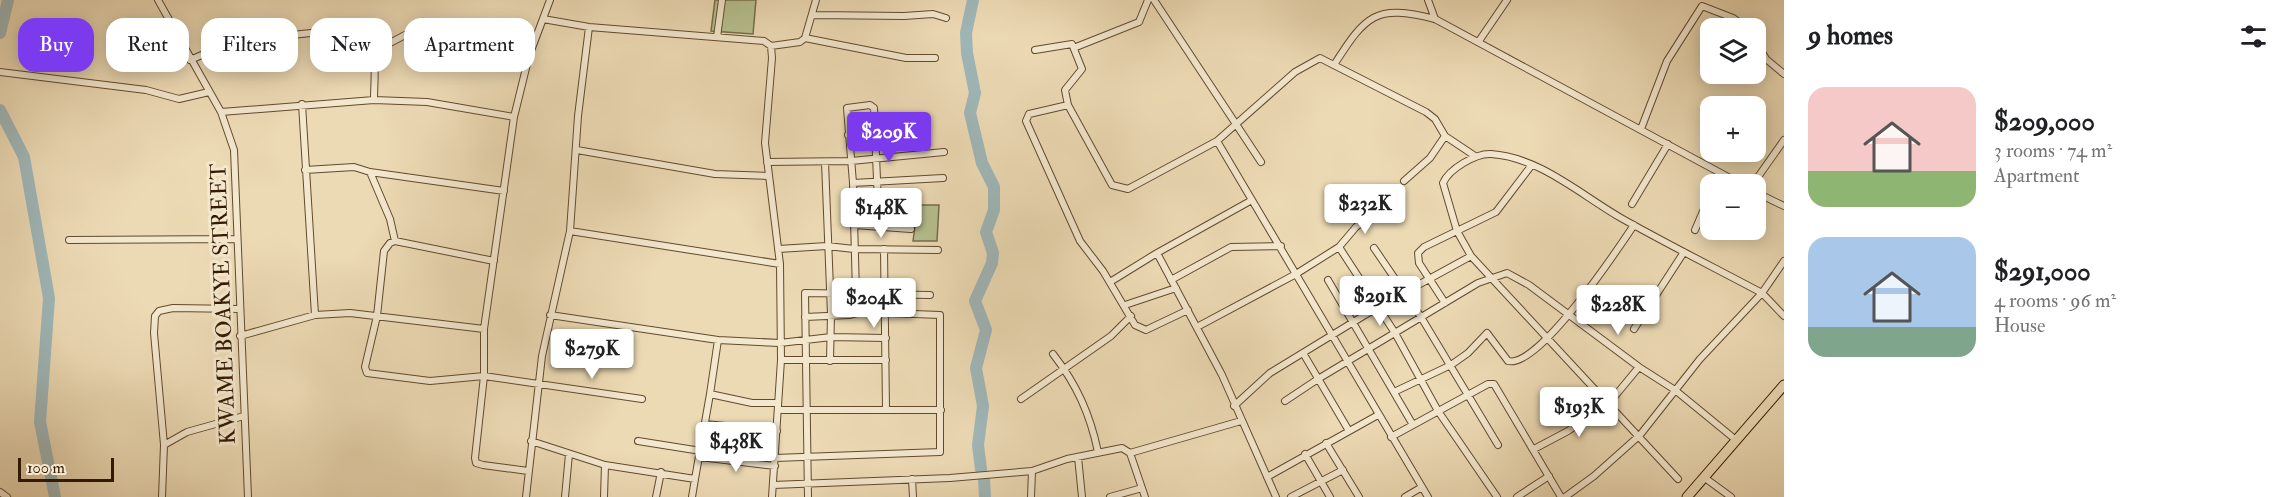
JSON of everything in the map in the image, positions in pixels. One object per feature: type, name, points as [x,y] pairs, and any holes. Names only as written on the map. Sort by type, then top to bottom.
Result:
[{"type":"main road","points":[[1687,497],[1784,385]]},
{"type":"street","points":[[528,471],[476,463],[484,376],[484,329],[514,117],[529,56],[550,0]]},
{"type":"street","points":[[717,37],[722,0]]},
{"type":"street","points":[[543,19],[589,27],[764,42],[771,46],[800,42],[805,38],[816,0]]},
{"type":"street","points":[[1076,47],[1139,22],[1148,0]]},
{"type":"street","points":[[1154,0],[1261,162]]},
{"type":"street","points":[[1428,0],[1435,19]]},
{"type":"street","points":[[1479,41],[1507,0]]},
{"type":"street","name":"KWAME BOAKYE STREET","points":[[161,1],[190,60],[221,112],[234,150],[248,497]]},
{"type":"street","points":[[1641,129],[1667,61],[1702,6],[1733,18]]},
{"type":"street","points":[[1334,64],[1352,37],[1377,15],[1407,12],[1435,19],[1479,41],[1544,80],[1641,129],[1722,174]]},
{"type":"street","points":[[813,15],[933,14],[946,18]]},
{"type":"street","points":[[526,497],[531,441],[550,315],[570,231],[578,116],[589,27]]},
{"type":"street","points":[[190,60],[223,46],[254,39],[310,32]]},
{"type":"street","points":[[805,38],[906,58],[935,58]]},
{"type":"street","points":[[1035,50],[1072,44],[1076,47],[1082,69],[1065,90],[1068,105],[1112,185],[1120,189],[1128,189],[1217,141],[1295,72],[1320,58],[1426,112],[1435,119],[1445,136],[1475,156]]},
{"type":"street","points":[[771,46],[765,143],[780,264],[781,360],[772,497]]},
{"type":"street","points":[[1766,58],[1784,75]]},
{"type":"street","points":[[1,72],[146,90],[179,99],[209,92]]},
{"type":"street","points":[[374,100],[375,72]]},
{"type":"street","points":[[221,112],[374,100],[427,102],[514,117]]},
{"type":"street","points":[[302,104],[315,315]]},
{"type":"street","points":[[1068,105],[1029,114],[1026,121],[1080,241],[1140,329],[1146,330],[1188,310]]},
{"type":"street","points":[[856,293],[853,183],[845,112],[847,108],[854,106],[872,106],[879,227]]},
{"type":"street","points":[[848,135],[908,130]]},
{"type":"street","points":[[1404,181],[1430,158],[1445,136]]},
{"type":"street","points":[[1760,174],[1784,140]]},
{"type":"street","points":[[1217,141],[1281,246],[1390,437],[1428,497]]},
{"type":"street","points":[[1632,204],[1668,144]]},
{"type":"street","points":[[577,150],[715,174],[768,176]]},
{"type":"street","points":[[767,162],[876,160],[944,152]]},
{"type":"street","points":[[1678,479],[1640,435],[1596,392],[1548,337],[1471,256],[1457,231],[1443,183],[1445,177],[1475,156],[1488,154],[1503,155],[1531,166],[1563,181],[1634,225],[1762,292],[1784,316]]},
{"type":"street","points":[[825,162],[831,314],[830,361]]},
{"type":"street","points":[[1445,303],[1419,263],[1418,253],[1424,247],[1496,212],[1531,166]]},
{"type":"street","points":[[305,170],[354,167],[370,172],[504,191]]},
{"type":"street","points":[[370,172],[390,219],[395,241]]},
{"type":"street","points":[[853,183],[943,178]]},
{"type":"street","points":[[1766,197],[1784,206]]},
{"type":"street","points":[[1110,282],[1252,200]]},
{"type":"street","points":[[1197,327],[1296,274],[1339,247],[1356,227],[1379,209]]},
{"type":"street","points":[[1695,230],[1700,218]]},
{"type":"street","points":[[854,225],[911,229]]},
{"type":"street","points":[[1394,392],[1451,365],[1471,350],[1487,333],[1508,361],[1512,362],[1548,337],[1570,315],[1634,225]]},
{"type":"street","points":[[570,231],[780,264]]},
{"type":"street","points":[[69,240],[237,239]]},
{"type":"street","points":[[494,261],[395,241],[390,243],[384,251],[377,316],[365,367],[367,374],[430,381],[484,376],[642,399]]},
{"type":"street","points":[[778,249],[827,246],[854,249],[939,250]]},
{"type":"street","points":[[1172,280],[1231,247],[1281,246]]},
{"type":"street","points":[[1339,247],[1395,333],[1438,411],[1497,497]]},
{"type":"street","points":[[1374,248],[1421,317],[1498,445]]},
{"type":"street","points":[[884,249],[886,409]]},
{"type":"street","points":[[1634,330],[1684,252]]},
{"type":"street","points":[[1157,253],[1197,327],[1276,497]]},
{"type":"street","points":[[1234,406],[1270,374],[1303,353],[1378,307],[1471,256]]},
{"type":"street","points":[[1390,437],[1494,384],[1563,497],[1594,476],[1640,435],[1675,390],[1762,292],[1784,261]]},
{"type":"street","points":[[1286,402],[1347,361],[1445,303],[1502,273],[1513,275],[1570,315],[1639,367],[1675,390],[1736,440]]},
{"type":"street","points":[[1328,280],[1413,425]]},
{"type":"street","points":[[1125,305],[1176,288]]},
{"type":"street","points":[[808,497],[805,293],[930,295]]},
{"type":"street","points":[[162,497],[164,445],[154,333],[155,316],[159,311],[173,308],[239,309]]},
{"type":"street","points":[[776,458],[939,454],[941,316],[861,312],[849,315],[806,316]]},
{"type":"street","points":[[240,336],[315,315],[350,313],[484,329]]},
{"type":"street","points":[[550,315],[718,340],[780,343],[831,338],[886,338]]},
{"type":"street","points":[[1021,399],[1111,336],[1131,316]]},
{"type":"street","points":[[692,497],[718,340]]},
{"type":"street","points":[[1303,353],[1349,431]]},
{"type":"street","points":[[1053,354],[1065,369],[1091,418],[1098,452]]},
{"type":"street","points":[[781,360],[886,360]]},
{"type":"street","points":[[1534,449],[1568,431],[1608,402],[1639,367]]},
{"type":"street","points":[[710,394],[752,403],[807,410],[941,410]]},
{"type":"street","points":[[1267,477],[1378,415]]},
{"type":"street","points":[[164,445],[187,432],[244,416]]},
{"type":"street","points":[[1130,453],[1241,421]]},
{"type":"street","points":[[705,424],[777,431]]},
{"type":"street","points":[[729,460],[734,427]]},
{"type":"street","points":[[531,441],[605,465],[696,479]]},
{"type":"street","points":[[638,441],[729,460],[775,466]]},
{"type":"street","points":[[1326,443],[1359,497]]},
{"type":"street","points":[[773,485],[1032,471],[1078,457],[1122,448],[1130,453],[1145,497]]},
{"type":"street","points":[[565,497],[569,454]]},
{"type":"street","points":[[1305,454],[1330,497]]},
{"type":"street","points":[[1078,457],[1082,497]]},
{"type":"street","points":[[604,497],[605,465]]},
{"type":"street","points":[[1291,497],[1343,470]]},
{"type":"street","points":[[1031,497],[1032,471]]},
{"type":"street","points":[[656,497],[661,472]]},
{"type":"street","points":[[1517,497],[1549,476]]},
{"type":"street","points":[[1705,478],[1731,497]]},
{"type":"street","points":[[912,479],[913,497]]},
{"type":"street","points":[[1405,497],[1422,487]]},
{"type":"street","points":[[1110,497],[1142,488]]},
{"type":"street","points":[[0,492],[7,497]]},
{"type":"green space","points":[[715,0],[756,0],[753,34],[711,31]]},
{"type":"green space","points":[[918,205],[939,205],[937,241],[913,241]]},
{"type":"waterway","points":[[0,33],[8,0]]},
{"type":"waterway","points":[[973,0],[966,33],[967,53],[975,93],[970,113],[982,163],[994,187],[994,210],[986,232],[993,253],[992,263],[975,301],[986,330],[976,368],[983,406],[978,445],[981,469]]},
{"type":"waterway","points":[[0,110],[24,157],[49,298],[40,422],[55,497]]},
{"type":"waterway","points":[[984,478],[985,497]]}]
